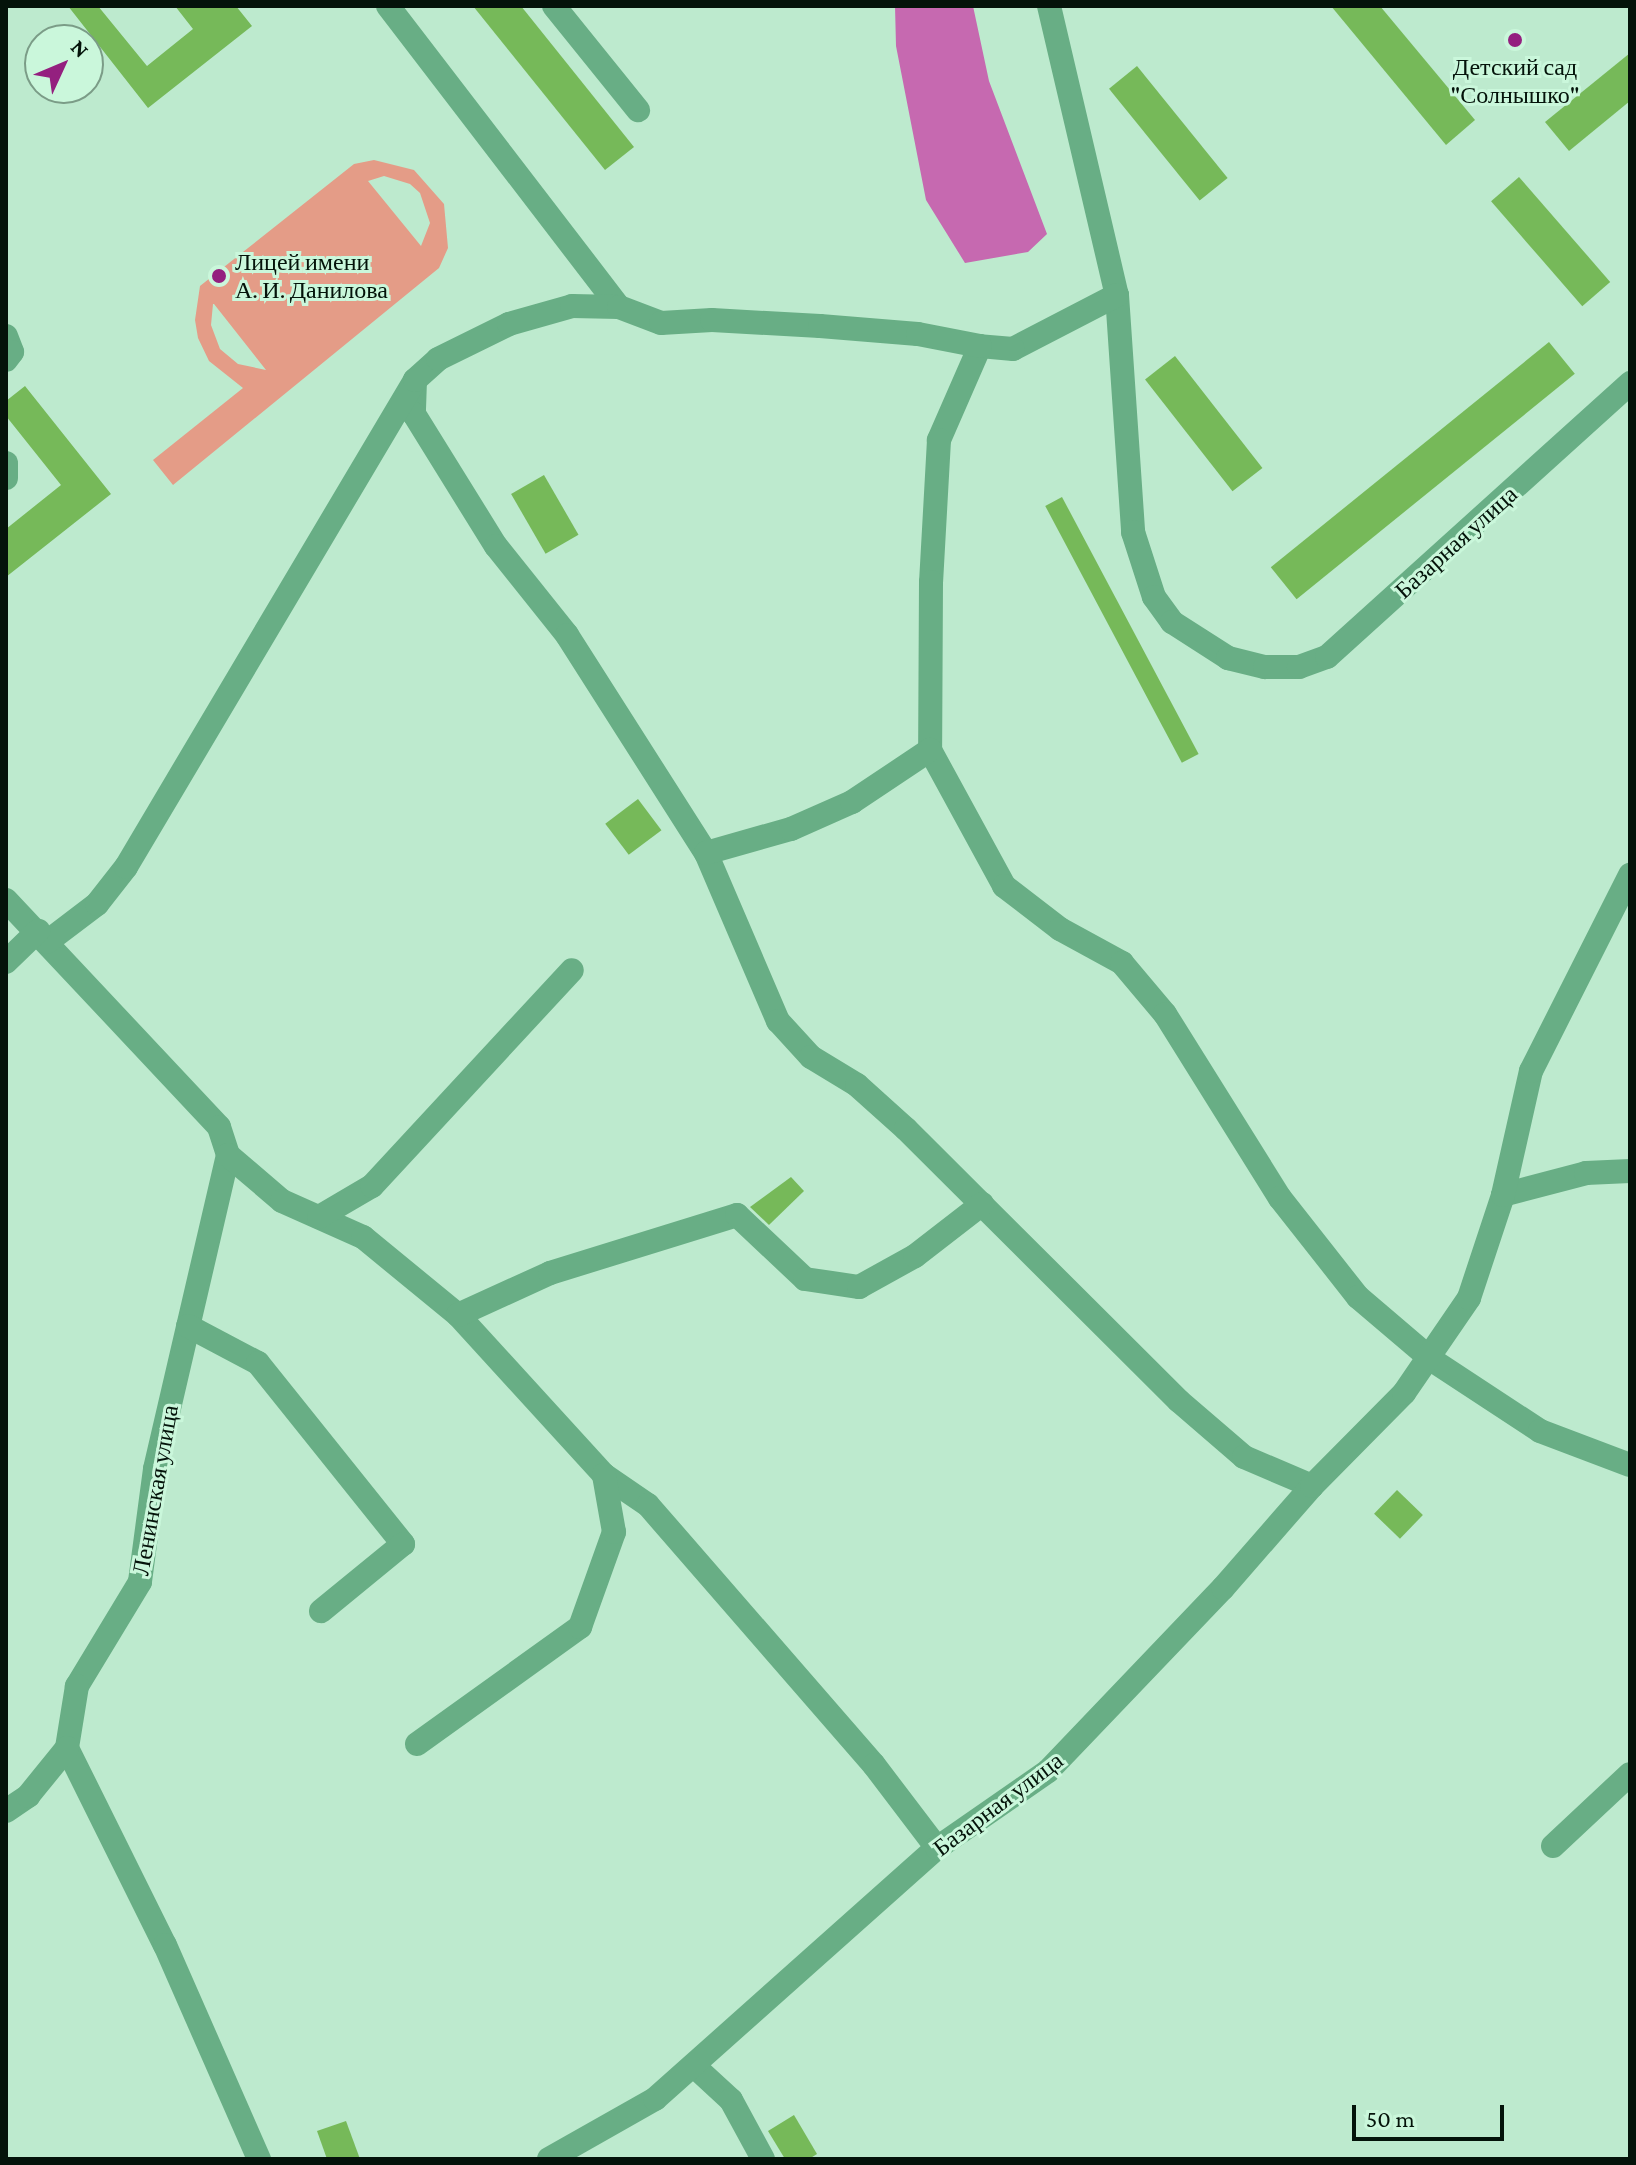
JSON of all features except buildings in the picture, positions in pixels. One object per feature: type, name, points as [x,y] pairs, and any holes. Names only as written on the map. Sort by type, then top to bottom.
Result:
[{"type":"street","points":[[388,6],[619,307]]},
{"type":"street","points":[[554,6],[638,110]]},
{"type":"street","name":"Базарная улица","points":[[1049,6],[1117,295],[1133,532],[1154,597],[1172,622],[1228,658],[1265,667],[1299,667],[1327,657],[1630,383]]},
{"type":"street","points":[[6,962],[42,936],[97,904],[126,867],[415,380],[438,359],[509,324],[572,306],[619,307],[661,323],[712,320],[820,326],[918,334],[1013,349],[1117,295]]},
{"type":"street","points":[[6,336],[12,352],[6,360]]},
{"type":"street","points":[[980,346],[939,440],[931,582],[930,750],[1004,886],[1060,929],[1122,963],[1165,1014],[1280,1198],[1358,1297],[1432,1360],[1540,1431],[1630,1465]]},
{"type":"street","points":[[415,380],[414,414],[496,546],[567,635],[706,853],[778,1021],[811,1057],[857,1085],[982,1204],[1189,1411],[1244,1457],[1312,1486]]},
{"type":"street","points":[[6,463],[6,478]]},
{"type":"street","points":[[706,853],[791,829],[852,802],[930,750]]},
{"type":"street","name":"Базарная улица","points":[[549,2159],[655,2099],[937,1848],[1048,1771],[1223,1588],[1312,1486],[1432,1360],[1469,1298],[1503,1195],[1531,1071],[1630,875]]},
{"type":"street","points":[[6,900],[219,1127],[228,1155],[282,1201],[363,1237],[458,1315],[604,1475],[648,1505],[874,1765],[937,1848]]},
{"type":"street","points":[[319,1217],[372,1186],[572,970]]},
{"type":"street","name":"Ленинская улица","points":[[67,1748],[77,1686],[140,1582],[155,1469],[228,1155]]},
{"type":"street","points":[[1503,1195],[1586,1173],[1630,1171]]},
{"type":"street","points":[[458,1315],[550,1273],[737,1215],[805,1279],[859,1287],[915,1256],[982,1204]]},
{"type":"street","points":[[188,1326],[258,1363],[403,1544],[321,1611]]},
{"type":"street","points":[[417,1744],[580,1627],[614,1532],[604,1475]]},
{"type":"street","points":[[6,1811],[28,1796],[67,1748],[165,1945],[259,2159]]},
{"type":"street","points":[[1553,1846],[1630,1774]]},
{"type":"street","points":[[694,2066],[731,2100],[763,2159]]},
{"type":"shaded area","points":[[895,6],[973,6],[989,81],[1047,234],[1028,252],[965,263],[926,200],[896,46]]},
{"type":"shaded area","points":[[374,160],[414,170],[444,204],[448,248],[439,268],[173,485],[153,460],[243,388],[209,361],[198,338],[195,320],[200,286],[354,164]],"holes":[[[384,176],[410,184],[420,193],[430,223],[421,246],[368,181]],[[214,304],[266,370],[238,364],[220,349],[211,325]]]},
{"type":"place","name":"Детский сад \"Солнышко\"","points":[[1515,40]]},
{"type":"place","name":"Лицей имени А. И. Данилова","points":[[219,276]]}]
